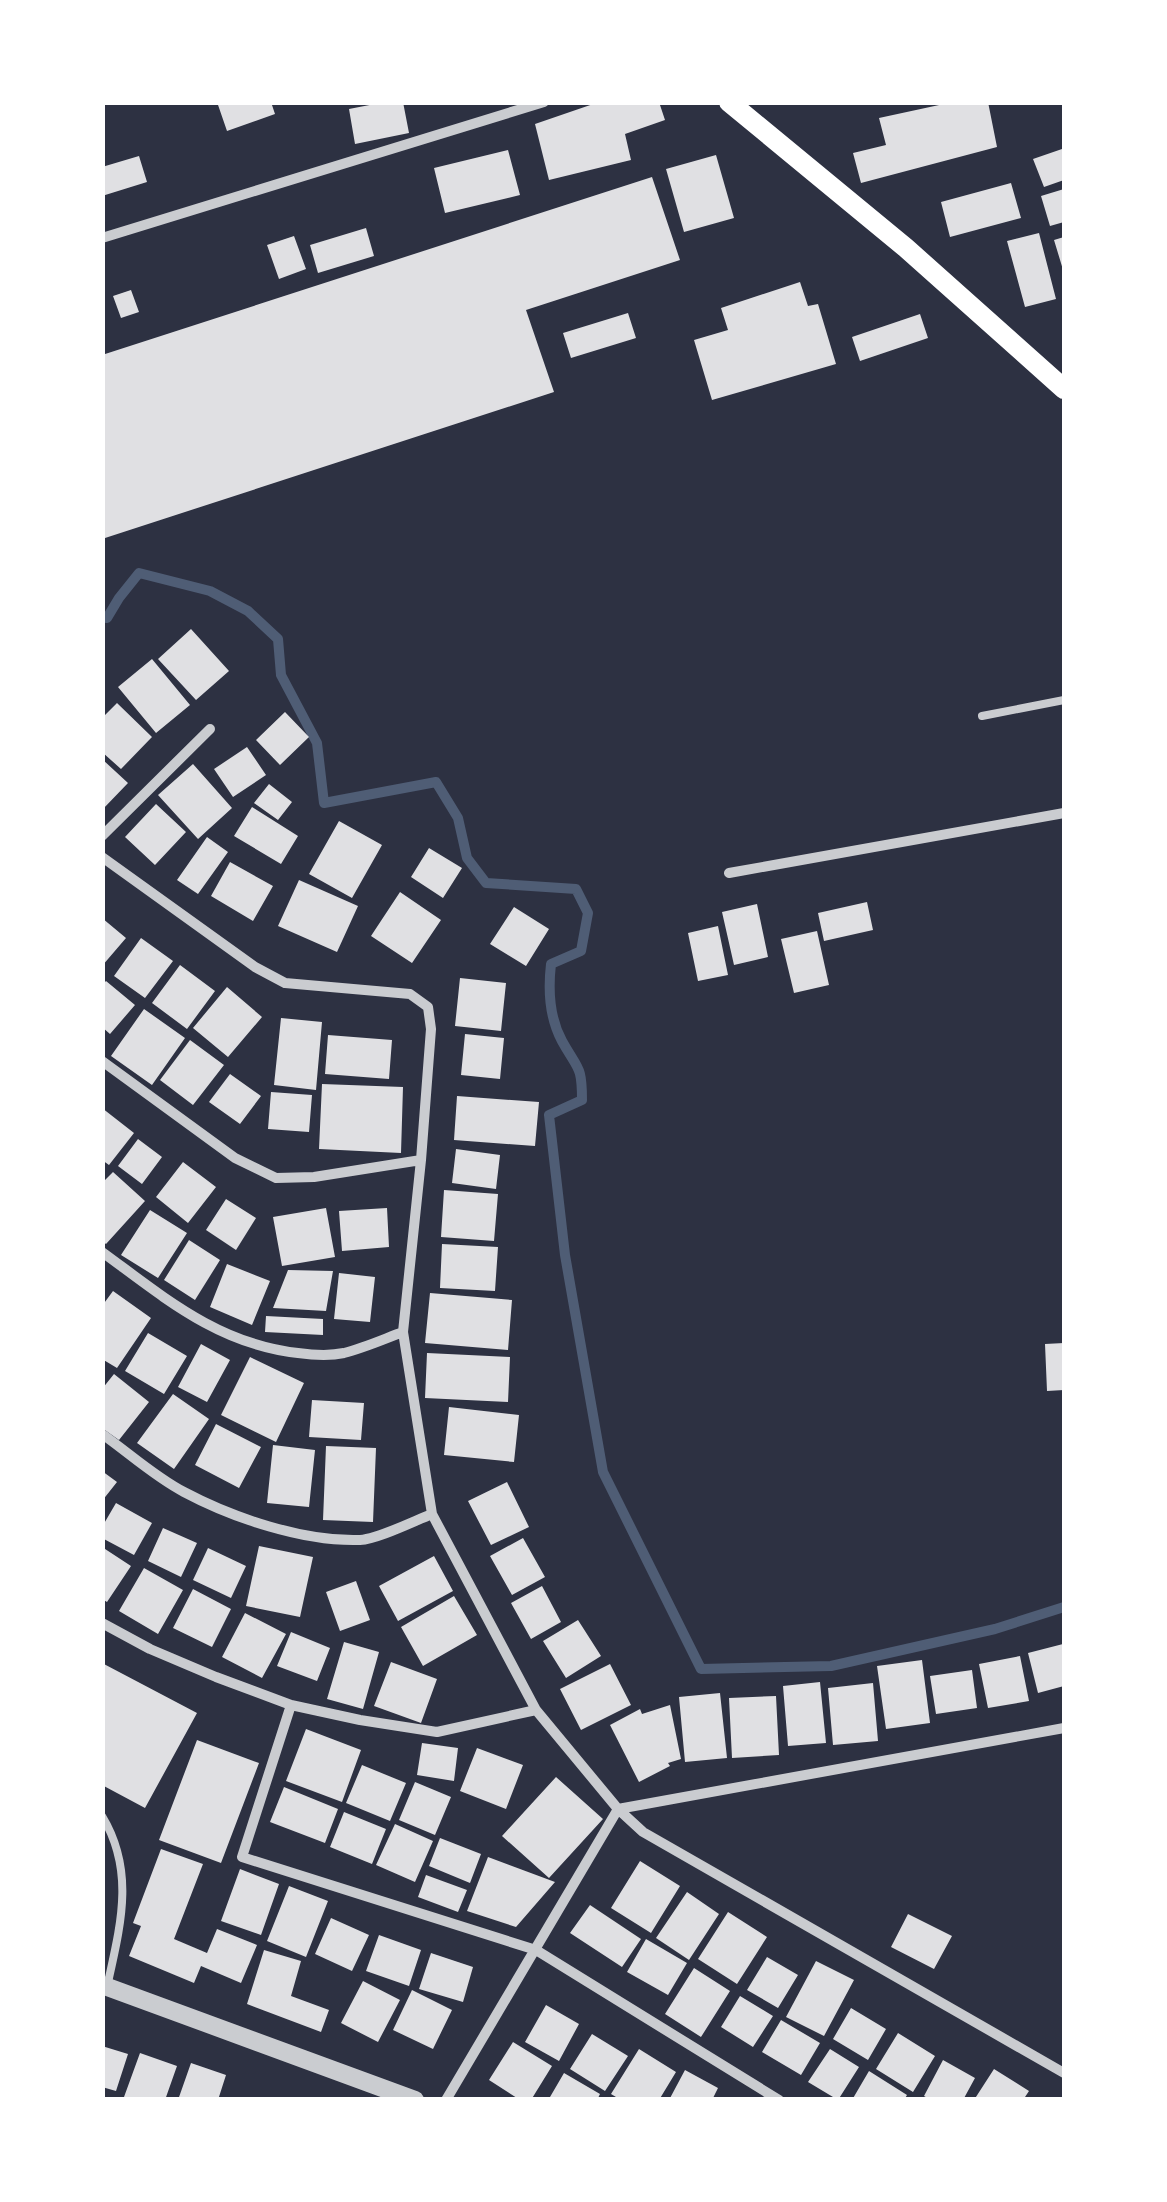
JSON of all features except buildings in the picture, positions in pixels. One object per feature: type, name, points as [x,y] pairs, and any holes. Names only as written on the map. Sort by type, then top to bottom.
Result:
[{"type":"main road","points":[[729,102],[906,248],[1064,389]]},
{"type":"street","points":[[102,238],[544,102]]},
{"type":"street","points":[[102,836],[210,730]]},
{"type":"street","points":[[729,873],[1064,813]]},
{"type":"street","points":[[102,857],[255,968],[285,983],[410,994],[428,1007],[431,1029],[421,1160],[402,1332],[432,1514],[536,1710],[618,1810],[644,1832],[1064,2074]]},
{"type":"street","points":[[102,1061],[236,1158],[276,1178],[314,1177],[421,1160]]},
{"type":"street","points":[[102,1252],[190,1316],[226,1335],[272,1350],[312,1355],[344,1353],[402,1332]]},
{"type":"street","points":[[102,1434],[181,1491],[227,1512],[277,1528],[321,1538],[364,1540],[432,1514]]},
{"type":"street","points":[[102,1624],[216,1678],[291,1705],[360,1720],[438,1732],[536,1710]]},
{"type":"street","points":[[291,1705],[242,1857],[536,1950],[779,2100]]},
{"type":"street","points":[[446,2100],[618,1810],[1064,1728]]},
{"type":"street","points":[[105,1986],[415,2100]]},
{"type":"lane","points":[[982,716],[1064,700]]},
{"type":"lane","points":[[102,1816],[114,1836],[123,1872],[123,1904],[105,1986]]},
{"type":"waterway","points":[[102,617],[107,618],[139,573],[210,591],[248,611],[278,639],[281,675],[317,743],[324,803],[436,782],[458,818],[467,858],[486,883],[576,889],[588,913],[581,951],[551,964],[550,984],[554,1022],[578,1068],[582,1089],[582,1100],[549,1115],[565,1255],[603,1472],[701,1669],[831,1666],[995,1629],[1064,1607]]}]
